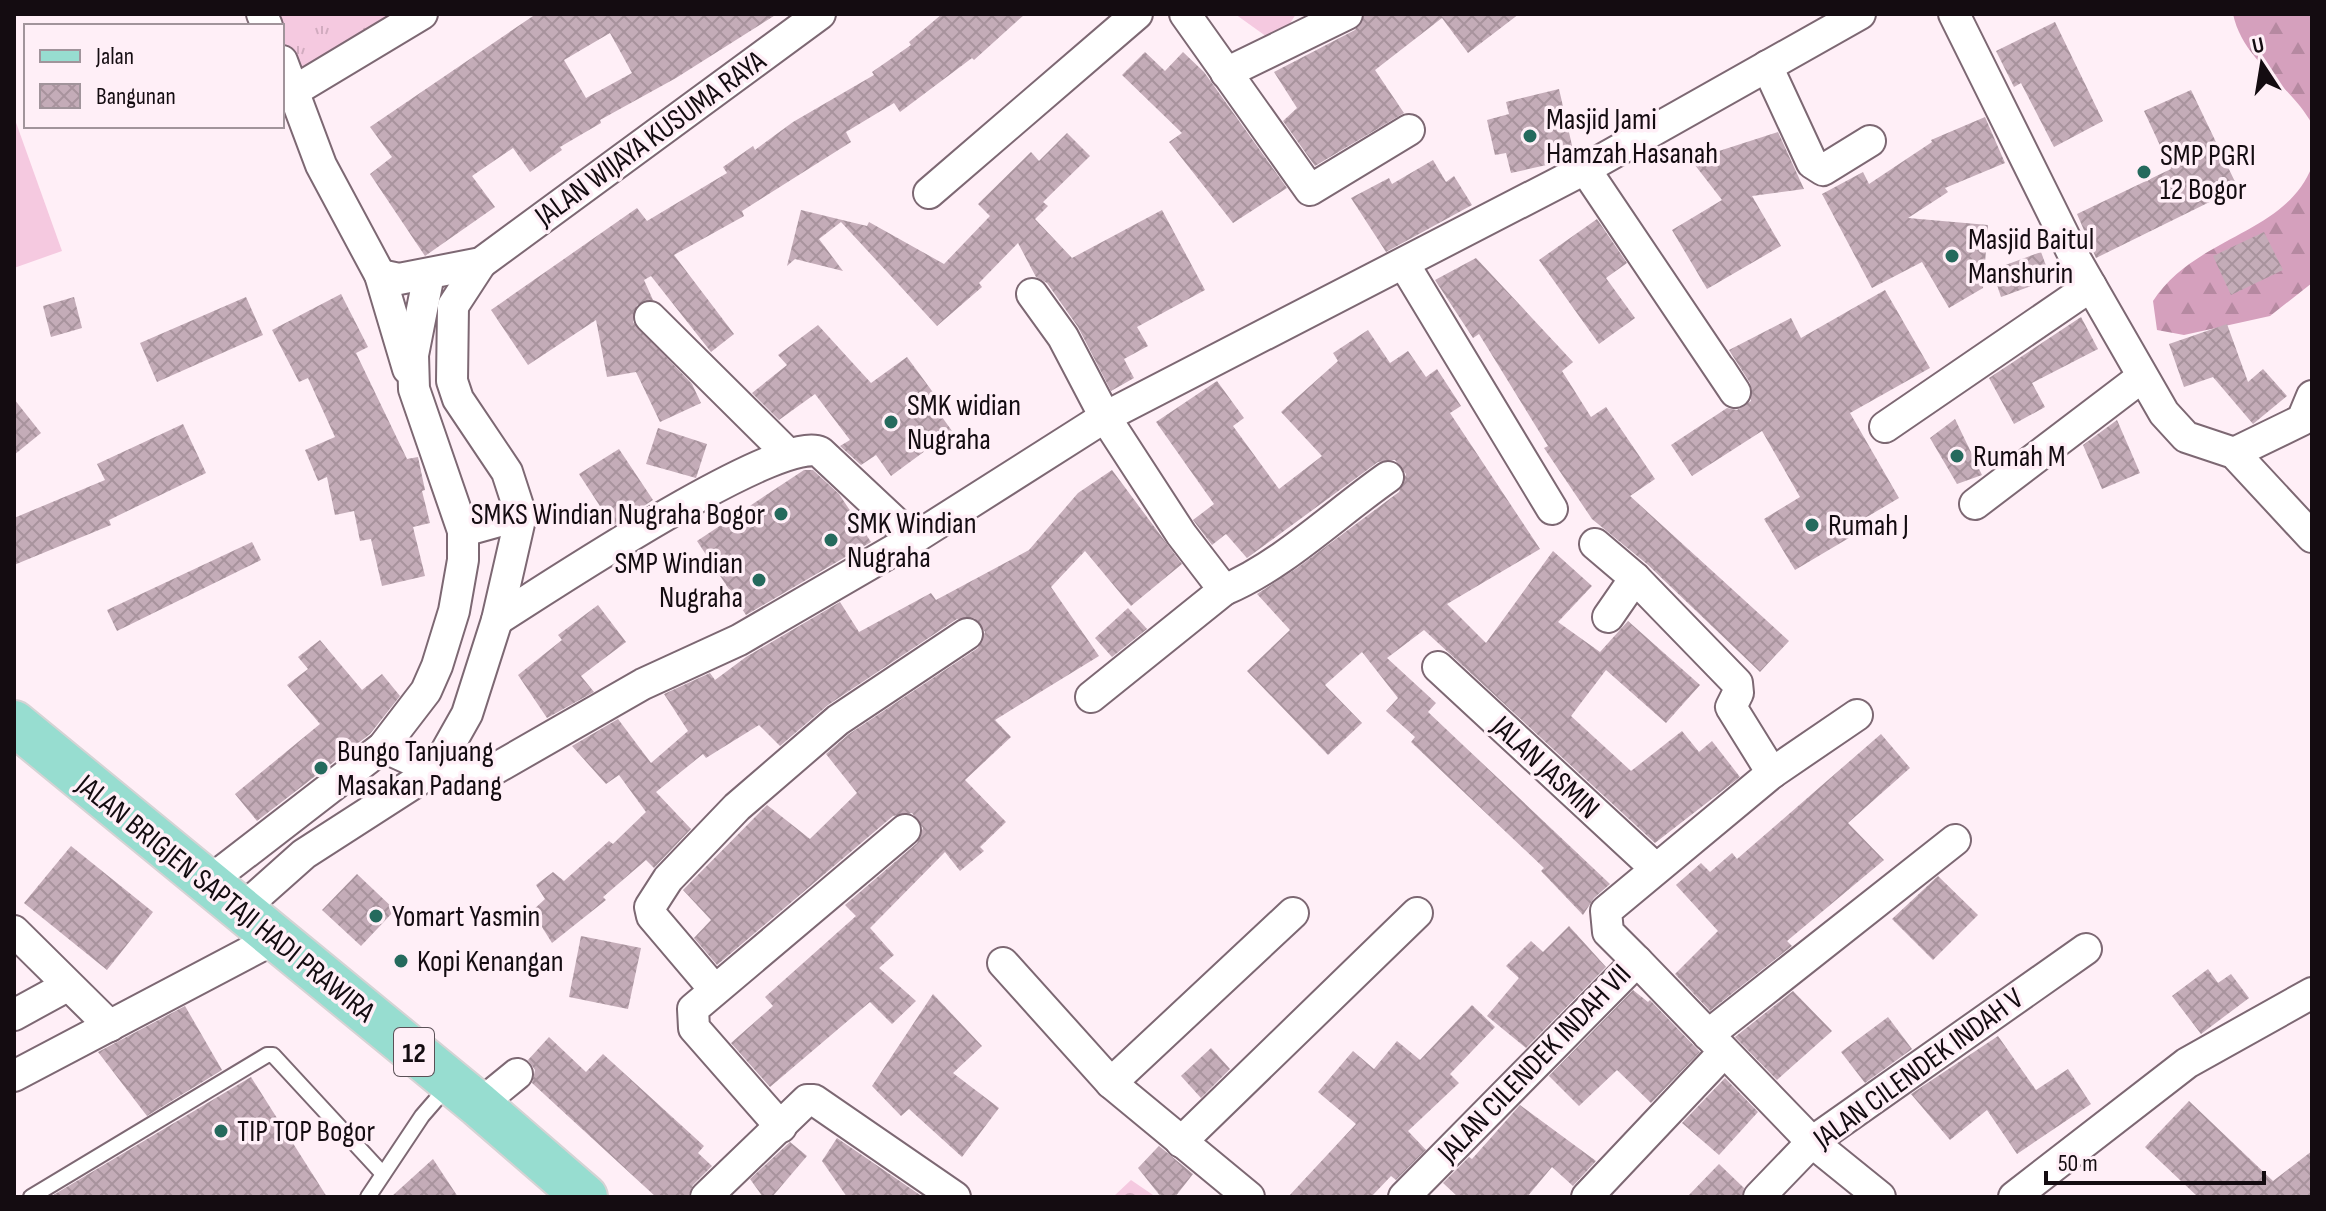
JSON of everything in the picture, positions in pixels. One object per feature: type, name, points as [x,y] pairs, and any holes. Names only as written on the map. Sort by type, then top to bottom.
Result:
[{"type":"main road","name":"JALAN BRIGJEN SAPTAJI HADI PRAWIRA","points":[[14,723],[465,1094],[585,1197]]},
{"type":"street","points":[[294,91],[422,14]]},
{"type":"street","name":"JALAN WIJAYA KUSUMA RAYA","points":[[521,515],[507,472],[455,389],[451,334],[453,306],[481,263],[820,14]]},
{"type":"street","points":[[929,193],[1137,14]]},
{"type":"street","points":[[1185,14],[1310,190],[1409,130]]},
{"type":"street","points":[[1226,73],[1347,14]]},
{"type":"street","points":[[383,747],[436,769],[477,777],[486,774],[643,684],[739,640],[913,539],[1105,417],[1585,169],[1860,14]]},
{"type":"street","points":[[1954,14],[2091,286],[2164,413],[2186,437],[2234,453],[2312,537]]},
{"type":"street","points":[[207,883],[383,747],[426,691],[437,666],[454,611],[463,560],[463,531],[417,401],[380,275],[321,165],[284,66]]},
{"type":"street","points":[[1767,66],[1812,163],[1823,170],[1870,141]]},
{"type":"street","points":[[1585,169],[1735,392]]},
{"type":"street","name":"JALAN WIJAYA KUSUMA RAYA","points":[[380,275],[399,279],[481,263]]},
{"type":"street","points":[[1404,264],[1552,509]]},
{"type":"street","points":[[417,401],[413,355],[429,274]]},
{"type":"street","points":[[1885,427],[2091,286]]},
{"type":"street","points":[[1032,294],[1063,337],[1105,417],[1181,534],[1224,590]]},
{"type":"street","points":[[650,317],[786,452]]},
{"type":"street","points":[[1975,504],[2142,377]]},
{"type":"street","points":[[417,401],[455,389]]},
{"type":"street","points":[[2234,453],[2302,420],[2312,396]]},
{"type":"street","points":[[497,620],[662,517],[786,452],[814,449],[820,452],[913,539]]},
{"type":"street","points":[[1091,697],[1224,590],[1259,575],[1332,516],[1388,477]]},
{"type":"street","points":[[240,911],[304,854],[436,769],[467,714],[497,620],[521,515],[463,531]]},
{"type":"street","points":[[1595,544],[1635,578],[1737,683],[1738,693],[1731,707],[1772,773]]},
{"type":"street","points":[[1608,617],[1635,578]]},
{"type":"street","points":[[714,989],[652,916],[650,907],[668,879],[737,807],[838,720],[967,634]]},
{"type":"street","name":"JALAN JASMIN","points":[[1438,667],[1654,867]]},
{"type":"street","name":"JALAN CILENDEK INDAH VII","points":[[1404,1197],[1637,961],[1608,932],[1606,911],[1654,867],[1772,773],[1857,715]]},
{"type":"street","points":[[279,827],[304,854]]},
{"type":"street","points":[[781,1127],[694,1028],[693,1009],[905,830]]},
{"type":"street","points":[[1587,1197],[1716,1044],[1955,840]]},
{"type":"street","points":[[1111,1083],[1293,913]]},
{"type":"street","points":[[1181,1142],[1417,913]]},
{"type":"street","points":[[14,931],[110,1026]]},
{"type":"street","points":[[14,1076],[276,938]]},
{"type":"street","name":"JALAN CILENDEK INDAH V","points":[[1759,1197],[1812,1142],[2086,949]]},
{"type":"street","points":[[1637,961],[1812,1142],[1880,1197]]},
{"type":"street","points":[[1003,963],[1111,1083],[1249,1197]]},
{"type":"street","points":[[14,1015],[67,986]]},
{"type":"street","points":[[2014,1197],[2187,1063],[2312,993]]},
{"type":"street","points":[[465,1094],[517,1074]]},
{"type":"street","points":[[706,1197],[807,1100],[814,1100],[955,1197]]},
{"type":"lane","points":[[31,1197],[267,1055],[273,1055],[383,1174]]},
{"type":"lane","points":[[368,1197],[422,1116],[465,1094]]},
{"type":"green space","points":[[271,14],[422,14],[294,91],[284,66],[284,24],[268,24]]},
{"type":"green space","points":[[1235,14],[1296,14],[1277,44]]},
{"type":"green space","points":[[2233,14],[2312,14],[2312,124],[2246,45]]},
{"type":"green space","points":[[14,117],[62,251],[14,268]]},
{"type":"green space","points":[[2312,166],[2312,283],[2270,316],[2184,335],[2157,330],[2153,301],[2171,279],[2192,262],[2283,207],[2300,189]]},
{"type":"green space","points":[[1131,1180],[1156,1197],[1113,1197]]},
{"type":"building","points":[[536,14],[777,14],[676,78],[600,120],[601,123],[560,147],[562,150],[530,172],[513,148],[472,176],[495,207],[425,256],[370,174],[392,157],[370,127]],"holes":[[[610,33],[632,73],[586,98],[564,60]]]},
{"type":"building","points":[[942,14],[1025,14],[974,60],[972,58],[900,112],[894,103],[846,132],[851,142],[742,211],[744,216],[674,255],[734,334],[711,352],[651,276],[644,280],[653,300],[637,305],[633,322],[692,384],[701,403],[660,422],[636,372],[607,377],[596,320],[528,365],[491,310],[637,208],[647,221],[727,173],[723,167],[753,146],[755,150],[793,122],[874,75],[872,72],[911,45],[909,42]]},
{"type":"building","points":[[1365,14],[1519,14],[1468,53],[1442,18],[1375,70],[1404,113],[1315,166],[1283,121],[1297,108],[1274,72],[1355,30]]},
{"type":"building","points":[[2055,22],[2103,121],[2054,147],[2021,83],[2014,87],[1996,51]]},
{"type":"building","points":[[1145,52],[1165,71],[1183,52],[1204,72],[1287,188],[1233,223],[1169,142],[1182,133],[1122,75]]},
{"type":"building","name":"Masjid Jami Hamzah Hasanah","points":[[1559,89],[1574,154],[1560,162],[1511,173],[1506,153],[1495,155],[1487,120],[1509,114],[1506,102]]},
{"type":"building","points":[[2191,90],[2238,188],[2096,258],[2077,214],[2171,169],[2144,111]]},
{"type":"building","points":[[1985,117],[2005,163],[1945,188],[1948,192],[1908,218],[1988,225],[1983,288],[1949,308],[1922,262],[1872,288],[1822,194],[1863,172],[1869,184],[1931,140]]},
{"type":"building","points":[[1778,132],[1804,189],[1752,196],[1781,246],[1707,289],[1672,230],[1722,200],[1691,160]]},
{"type":"building","points":[[1067,133],[1090,156],[1043,202],[1048,206],[1035,219],[1072,258],[1162,210],[1205,290],[1137,327],[1148,346],[1124,359],[1134,378],[1111,391],[1078,327],[1047,283],[1036,277],[1018,243],[979,283],[982,287],[937,326],[841,222],[819,239],[843,271],[795,259],[787,266],[801,210],[867,226],[869,222],[944,264],[990,216],[978,204],[1031,152],[1039,161]]},
{"type":"building","points":[[1433,160],[1446,182],[1454,176],[1472,205],[1386,252],[1351,198],[1389,178],[1392,184]]},
{"type":"building","points":[[1597,219],[1627,263],[1606,278],[1635,318],[1599,344],[1539,260]]},
{"type":"building","points":[[2264,232],[2283,270],[2231,295],[2213,256]]},
{"type":"building","points":[[2041,252],[2051,279],[2001,297],[1992,270]]},
{"type":"building","points":[[1476,258],[1573,362],[1562,371],[1591,417],[1606,407],[1655,479],[1630,496],[1789,641],[1760,672],[1647,564],[1592,519],[1544,448],[1548,446],[1479,334],[1473,338],[1435,280]]},
{"type":"building","points":[[1885,290],[1930,368],[1850,413],[1899,498],[1855,524],[1859,532],[1795,570],[1764,519],[1800,497],[1762,431],[1692,476],[1671,445],[1727,408],[1737,410],[1751,401],[1750,383],[1729,350],[1791,318],[1801,338]]},
{"type":"building","points":[[341,294],[368,347],[356,353],[407,459],[418,457],[430,523],[413,527],[425,576],[382,586],[371,539],[360,541],[354,511],[335,515],[327,477],[318,481],[305,450],[335,437],[308,378],[299,382],[272,330]]},
{"type":"building","points":[[74,297],[82,328],[51,337],[43,306]]},
{"type":"building","points":[[246,297],[263,335],[157,382],[140,343]]},
{"type":"building","points":[[2081,317],[2098,349],[2032,383],[2045,407],[2014,424],[1989,378]]},
{"type":"building","points":[[2227,324],[2248,382],[2263,369],[2287,396],[2253,424],[2213,377],[2184,387],[2169,344]]},
{"type":"building","points":[[818,325],[871,383],[907,357],[943,406],[937,410],[952,431],[891,476],[876,455],[861,465],[840,446],[850,440],[815,394],[779,420],[752,393],[787,365],[778,355]]},
{"type":"building","points":[[1368,330],[1390,363],[1408,351],[1426,377],[1437,369],[1461,406],[1450,413],[1540,549],[1447,604],[1486,643],[1553,551],[1592,586],[1558,622],[1600,652],[1628,621],[1700,685],[1666,723],[1606,670],[1571,716],[1631,771],[1682,731],[1699,752],[1712,741],[1740,777],[1655,843],[1424,630],[1387,658],[1436,703],[1428,712],[1610,884],[1594,898],[1583,915],[1541,871],[1544,868],[1411,742],[1415,737],[1386,711],[1398,698],[1362,652],[1325,685],[1362,723],[1328,755],[1247,671],[1290,630],[1257,594],[1399,492],[1406,474],[1395,460],[1378,462],[1247,558],[1226,534],[1212,545],[1193,520],[1214,504],[1156,422],[1217,381],[1244,418],[1233,426],[1279,489],[1322,456],[1281,412],[1338,361],[1333,353]]},
{"type":"building","points":[[14,399],[41,433],[14,455]]},
{"type":"building","name":"Rumah M","points":[[1955,419],[1982,475],[1957,484],[1930,438]]},
{"type":"building","points":[[2117,420],[2140,473],[2102,489],[2083,445]]},
{"type":"building","points":[[183,424],[206,473],[109,520],[111,525],[14,565],[14,518],[105,480],[97,464]]},
{"type":"building","points":[[658,428],[707,444],[696,478],[646,464]]},
{"type":"building","points":[[619,449],[653,500],[613,526],[579,474]]},
{"type":"building","points":[[804,470],[813,470],[839,494],[871,542],[746,615],[697,541]]},
{"type":"building","points":[[1112,470],[1182,564],[1131,606],[1085,551],[1051,587],[1099,656],[995,720],[1011,737],[965,780],[1006,822],[980,847],[984,851],[960,871],[945,852],[870,928],[894,955],[879,968],[916,1001],[892,1024],[870,1002],[770,1087],[731,1043],[773,1006],[765,997],[856,916],[845,905],[917,843],[923,828],[912,813],[893,816],[717,965],[694,938],[711,920],[683,890],[767,805],[810,839],[857,793],[826,754],[849,734],[978,648],[985,632],[974,618],[957,619],[828,705],[780,746],[759,725],[706,758],[703,754],[656,792],[691,829],[654,868],[646,860],[603,897],[606,900],[552,943],[532,911],[545,899],[536,885],[553,872],[564,881],[609,841],[613,844],[646,812],[619,775],[606,784],[572,746],[618,719],[651,763],[688,731],[664,694],[710,673],[715,680],[746,657],[840,602],[859,632],[931,593],[936,600],[1029,550],[1078,493]]},
{"type":"building","points":[[252,542],[261,560],[117,631],[107,610]]},
{"type":"building","points":[[598,605],[626,642],[581,676],[594,692],[547,718],[518,675],[562,640],[558,635]]},
{"type":"building","points":[[1128,608],[1147,629],[1112,657],[1095,638]]},
{"type":"building","points":[[320,640],[362,690],[382,674],[400,696],[370,734],[257,821],[235,794],[320,724],[287,685],[308,669],[298,657]]},
{"type":"building","points":[[1881,734],[1910,768],[1848,823],[1884,860],[1787,941],[1792,946],[1710,1011],[1675,974],[1718,931],[1676,885],[1701,863],[1710,872],[1732,853],[1737,859]]},
{"type":"building","points":[[71,846],[153,912],[107,970],[24,903]]},
{"type":"building","points":[[357,874],[395,910],[361,946],[322,910]]},
{"type":"building","points":[[1938,876],[1978,915],[1933,960],[1892,919]]},
{"type":"building","points":[[1569,926],[1606,967],[1526,1048],[1487,1016],[1519,978],[1506,966],[1531,941],[1543,952]]},
{"type":"building","points":[[581,936],[641,948],[628,1009],[569,997]]},
{"type":"building","points":[[2208,969],[2218,983],[2231,974],[2249,998],[2201,1034],[2172,996]]},
{"type":"building","points":[[1633,990],[1648,1002],[1650,1000],[1700,1052],[1651,1103],[1617,1070],[1579,1106],[1549,1076]]},
{"type":"building","points":[[1793,991],[1832,1031],[1777,1080],[1735,1037]]},
{"type":"building","points":[[933,994],[982,1046],[953,1073],[999,1108],[962,1157],[909,1109],[901,1116],[872,1086]]},
{"type":"building","points":[[1472,1005],[1495,1027],[1450,1074],[1459,1083],[1408,1131],[1426,1150],[1396,1180],[1391,1176],[1371,1197],[1288,1197],[1356,1124],[1318,1092],[1353,1051],[1374,1069],[1397,1041],[1420,1060]]},
{"type":"building","points":[[185,1006],[222,1070],[147,1116],[98,1052]]},
{"type":"building","points":[[1888,1017],[1912,1049],[1865,1083],[1841,1052]]},
{"type":"building","points":[[1998,1036],[2036,1090],[2068,1069],[2091,1104],[2017,1154],[1987,1110],[1950,1140],[1911,1094]]},
{"type":"building","points":[[549,1037],[586,1072],[603,1054],[704,1146],[698,1153],[712,1166],[693,1185],[688,1197],[656,1197],[532,1083],[535,1070],[528,1060]]},
{"type":"building","points":[[1211,1048],[1230,1069],[1201,1098],[1181,1076]]},
{"type":"building","name":"TIP TOP Bogor","points":[[251,1077],[327,1197],[50,1197]]},
{"type":"building","points":[[1725,1078],[1758,1112],[1719,1155],[1682,1123]]},
{"type":"building","points":[[2189,1101],[2273,1181],[2312,1151],[2312,1197],[2198,1197],[2145,1147]]},
{"type":"building","points":[[1520,1105],[1596,1161],[1573,1186],[1552,1167],[1527,1197],[1458,1197],[1443,1183],[1469,1157],[1472,1159]]},
{"type":"building","points":[[837,1138],[923,1197],[847,1197],[822,1161]]},
{"type":"building","points":[[790,1142],[807,1156],[772,1197],[763,1197],[750,1179]]},
{"type":"building","points":[[1159,1146],[1193,1174],[1175,1197],[1161,1197],[1138,1168]]},
{"type":"building","points":[[433,1159],[458,1197],[391,1197]]},
{"type":"building","points":[[1719,1164],[1744,1188],[1742,1197],[1687,1197]]},
{"type":"place","name":"Masjid Jami Hamzah Hasanah","points":[[1530,136]]},
{"type":"place","name":"SMP PGRI 12 Bogor","points":[[2144,172]]},
{"type":"place","name":"Masjid Baitul Manshurin","points":[[1952,256]]},
{"type":"place","name":"SMK widian Nugraha","points":[[891,422]]},
{"type":"place","name":"Rumah M","points":[[1957,456]]},
{"type":"place","name":"SMKS Windian Nugraha Bogor","points":[[781,514]]},
{"type":"place","name":"Rumah J","points":[[1812,525]]},
{"type":"place","name":"SMK Windian Nugraha","points":[[831,540]]},
{"type":"place","name":"SMP Windian Nugraha","points":[[759,580]]},
{"type":"place","name":"Bungo Tanjuang Masakan Padang","points":[[321,768]]},
{"type":"place","name":"Yomart Yasmin","points":[[376,916]]},
{"type":"place","name":"Kopi Kenangan","points":[[401,961]]},
{"type":"place","name":"TIP TOP Bogor","points":[[221,1131]]}]
